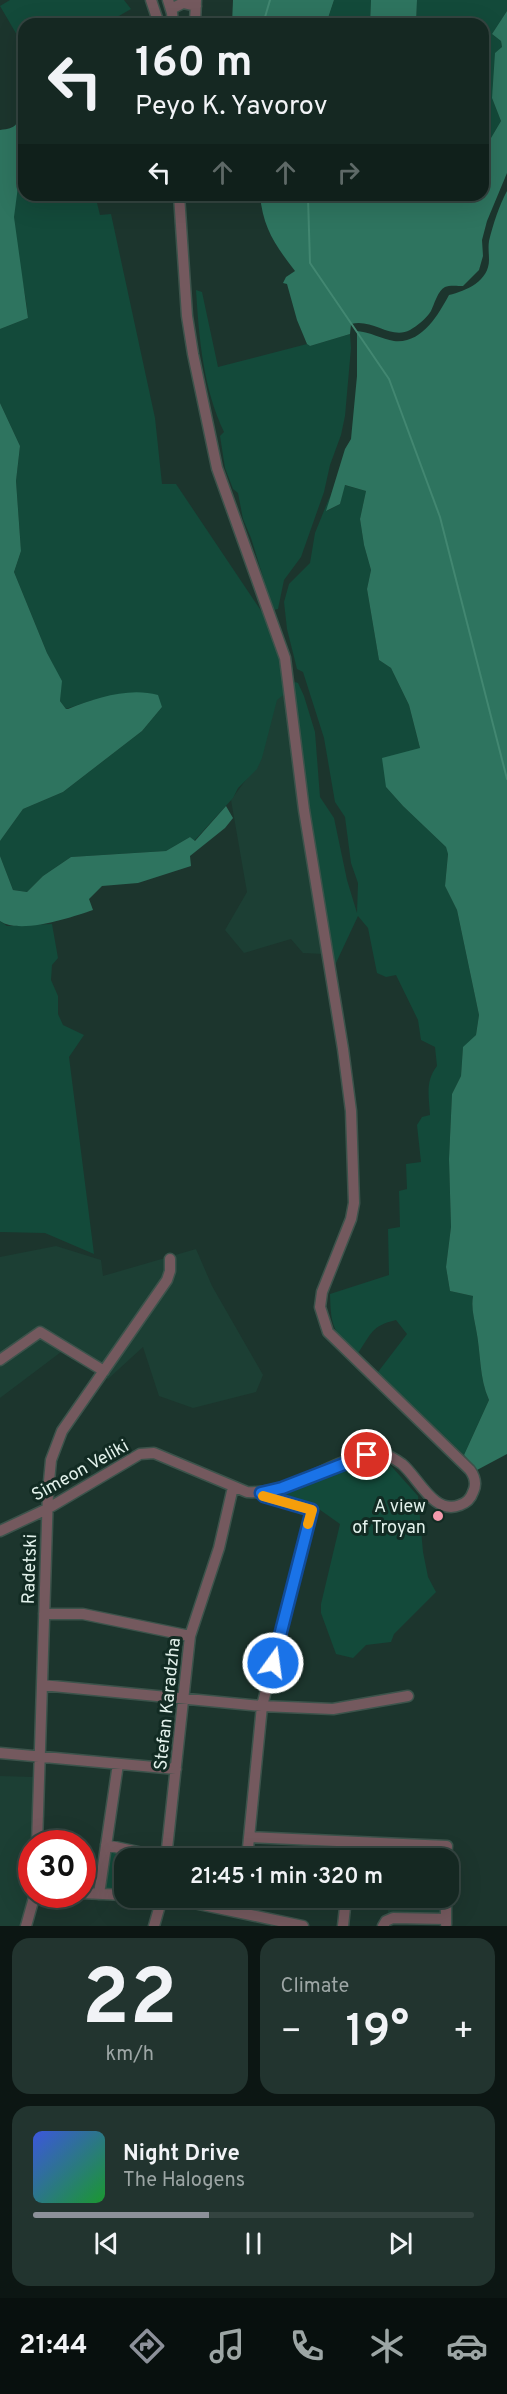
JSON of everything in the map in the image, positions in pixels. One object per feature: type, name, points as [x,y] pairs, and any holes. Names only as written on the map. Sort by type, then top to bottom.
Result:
[{"type":"street","points":[[152,0],[157,18]]},
{"type":"street","points":[[169,4],[196,3],[195,18]]},
{"type":"street","name":"Simeon Veliki","points":[[0,1530],[47,1509],[140,1454],[147,1453],[154,1453],[247,1492],[261,1493],[282,1488],[367,1455],[381,1453],[400,1463],[442,1505],[460,1506],[468,1501],[475,1483],[470,1470],[328,1332],[320,1307],[322,1292],[351,1219],[354,1203],[349,1090],[304,810],[285,658],[225,491],[208,435],[187,316],[179,201]]},
{"type":"street","name":"Radetski","points":[[37,1830],[47,1509],[51,1460],[62,1431],[167,1280],[170,1259]]},
{"type":"street","points":[[0,1360],[40,1332],[104,1371]]},
{"type":"street","name":"Stefan Karadzha","points":[[167,1848],[190,1636],[219,1548],[233,1487]]},
{"type":"street","points":[[248,1848],[262,1706],[312,1510],[264,1496],[261,1493]]},
{"type":"street","points":[[44,1614],[83,1614],[190,1636]]},
{"type":"street","points":[[42,1685],[262,1706],[333,1709],[408,1696]]},
{"type":"street","points":[[0,1753],[176,1769]]},
{"type":"street","points":[[99,1894],[117,1764]]},
{"type":"street","points":[[249,1838],[447,1846],[447,1848]]},
{"type":"street","points":[[350,1848],[351,1842]]},
{"type":"street","points":[[106,1845],[120,1848]]},
{"type":"street","points":[[96,1894],[114,1894]]},
{"type":"street","points":[[26,1926],[31,1908]]},
{"type":"street","points":[[154,1926],[159,1908]]},
{"type":"street","points":[[218,1908],[303,1926]]},
{"type":"street","points":[[242,1908],[242,1913]]},
{"type":"street","points":[[343,1926],[345,1908]]},
{"type":"street","points":[[383,1926],[393,1918],[446,1922]]},
{"type":"shaded area","points":[[10,0],[124,0],[131,9],[115,18],[18,18],[18,37],[0,6]]},
{"type":"shaded area","points":[[334,0],[371,0],[370,18],[328,18]]},
{"type":"shaded area","points":[[417,0],[507,0],[507,11],[492,34],[501,41],[502,47],[492,98],[501,121],[489,141],[489,18],[416,18]]},
{"type":"shaded area","points":[[18,185],[18,201],[96,201],[100,215],[111,214],[155,418],[162,484],[176,484],[268,621],[277,647],[286,693],[277,700],[257,769],[194,841],[190,837],[166,851],[71,857],[43,876],[27,892],[13,890],[0,856],[0,841],[23,809],[63,792],[142,731],[162,707],[93,700],[66,709],[60,701],[61,681],[14,572],[21,551],[16,481],[20,446],[0,403],[0,329],[28,318],[14,224]]},
{"type":"shaded area","points":[[196,290],[202,292],[218,367],[307,344],[310,346],[350,334],[351,348],[345,416],[341,435],[301,557],[284,580],[278,609],[273,610],[243,519],[238,493],[233,489],[225,468],[220,436],[224,432],[207,380]]},
{"type":"shaded area","points":[[344,485],[366,491],[360,519],[371,570],[367,589],[379,660],[391,668],[409,705],[420,748],[386,787],[446,847],[448,853],[445,886],[457,910],[479,1015],[476,1035],[463,1048],[461,1076],[452,1094],[449,1159],[451,1227],[446,1267],[450,1291],[473,1296],[482,1374],[489,1400],[464,1455],[378,1372],[407,1334],[396,1320],[377,1328],[358,1353],[338,1334],[331,1315],[330,1294],[389,1275],[388,1229],[400,1227],[399,1191],[407,1189],[406,1164],[421,1162],[417,1125],[422,1117],[430,1115],[429,1083],[437,1066],[435,1047],[421,1040],[418,1020],[396,975],[386,977],[377,973],[368,928],[358,916],[335,965],[300,759],[292,684],[295,682],[298,683],[304,696],[315,732],[320,797],[334,818],[347,880],[357,913],[358,883],[351,863],[345,817],[335,802],[324,738],[303,672],[297,669],[287,629],[284,602],[289,584],[310,563],[315,533],[330,496],[327,511],[340,504]]},
{"type":"shaded area","points":[[277,647],[286,681],[323,954],[303,953],[291,939],[244,953],[225,930],[247,892],[231,800],[251,773]]},
{"type":"shaded area","points":[[0,921],[7,926],[52,924],[58,958],[52,965],[51,980],[58,996],[58,1014],[63,1025],[84,1035],[69,1057],[94,1254],[45,1233],[0,1232]]},
{"type":"shaded area","points":[[56,1246],[101,1260],[103,1276],[196,1249],[212,1286],[263,1375],[256,1392],[193,1408],[159,1396],[143,1347],[108,1379],[65,1349],[0,1398],[0,1257]]},
{"type":"shaded area","points":[[384,1458],[418,1496],[423,1552],[428,1577],[436,1592],[394,1634],[391,1642],[366,1645],[353,1658],[336,1654],[321,1613],[321,1604],[340,1524],[316,1507],[277,1494],[362,1460]]},
{"type":"shaded area","points":[[0,1776],[33,1777],[32,1830],[18,1830],[18,1908],[26,1908],[21,1926],[0,1926]]},
{"type":"shaded area","points":[[110,1849],[114,1850],[114,1889],[104,1887]]},
{"type":"shaded area","points":[[388,1908],[441,1908],[441,1914],[396,1912],[388,1914]]},
{"type":"green space","points":[[233,0],[334,0],[328,18],[232,18]]},
{"type":"green space","points":[[371,0],[417,0],[416,18],[370,18]]},
{"type":"green space","points":[[507,11],[507,173],[487,221],[482,240],[483,256],[479,270],[463,286],[445,287],[438,294],[429,314],[410,330],[396,332],[366,324],[351,324],[350,334],[310,346],[297,320],[287,284],[283,283],[286,277],[295,271],[271,236],[261,201],[489,201],[489,141],[501,121],[492,98],[495,53],[502,47],[501,41],[492,34]]},
{"type":"green space","points":[[17,123],[18,187],[14,217],[28,318],[0,329],[0,130],[13,127]]},
{"type":"green space","points":[[507,191],[507,1454],[477,1470],[464,1455],[489,1400],[482,1374],[473,1296],[450,1291],[446,1267],[451,1227],[449,1159],[452,1094],[461,1076],[463,1047],[476,1035],[479,1015],[457,910],[445,886],[448,854],[446,847],[386,787],[382,758],[420,748],[409,705],[391,668],[379,660],[367,589],[371,570],[360,519],[366,491],[345,485],[340,504],[326,511],[345,449],[351,439],[357,376],[357,331],[394,341],[413,338],[428,327],[449,295],[469,288],[481,279],[488,267],[491,235]]},
{"type":"green space","points":[[0,403],[20,446],[16,481],[21,551],[14,572],[47,653],[62,681],[60,701],[68,709],[113,695],[136,692],[158,695],[162,707],[142,731],[63,792],[23,809],[0,841]]},
{"type":"green space","points":[[226,806],[233,818],[225,828],[190,856],[191,866],[138,883],[102,886],[89,899],[93,910],[72,917],[33,926],[9,925],[0,921],[0,856],[13,890],[27,892],[43,876],[71,857],[166,851],[190,837],[195,841]]},
{"type":"waterway","points":[[265,18],[270,0]]},
{"type":"waterway","points":[[308,201],[310,263],[389,379],[440,517],[507,779]]},
{"type":"slow traffic","points":[[263,1496],[312,1510],[308,1524]]},
{"type":"place","name":"A view of Troyan","points":[[438,1516]]},
{"type":"route","points":[[273,1663],[312,1510],[264,1496],[261,1493],[282,1488],[367,1455]]}]
